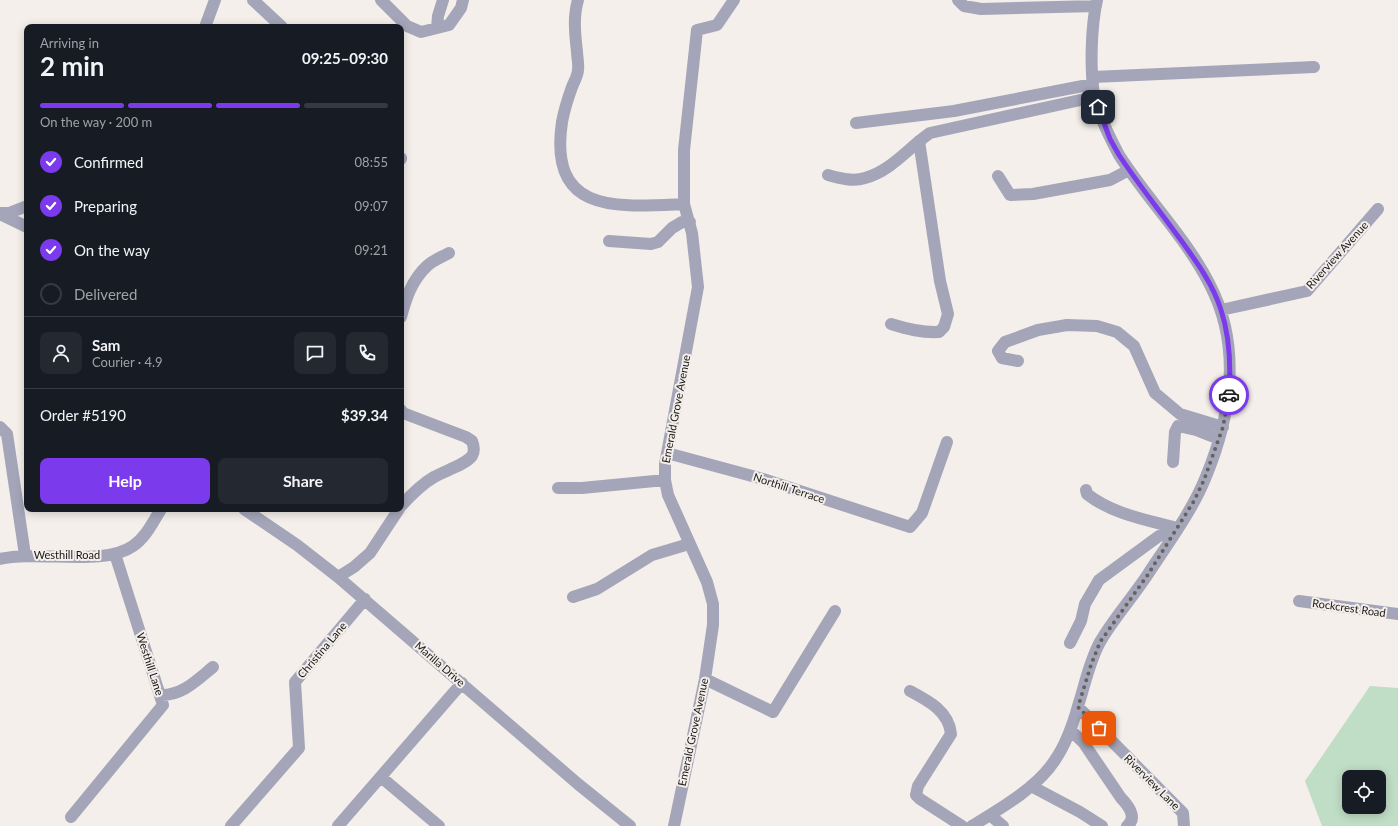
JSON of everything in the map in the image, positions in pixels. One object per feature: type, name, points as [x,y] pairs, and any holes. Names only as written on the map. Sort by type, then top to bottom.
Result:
[{"type":"street","points":[[206,24],[215,0]]},
{"type":"street","points":[[252,0],[279,24]]},
{"type":"street","points":[[381,0],[407,26],[421,32],[449,25],[461,8],[463,0]]},
{"type":"street","points":[[436,28],[438,16],[444,0]]},
{"type":"street","points":[[578,0],[574,24],[578,70],[562,122],[560,147],[562,163],[566,176],[576,190],[590,199],[633,206],[684,204]]},
{"type":"street","name":"Emerald Grove Avenue","points":[[674,826],[705,678],[713,625],[713,604],[707,582],[668,495],[664,480],[667,453],[698,287],[690,222],[684,204],[684,150],[697,30],[717,25],[734,0]]},
{"type":"street","points":[[958,0],[964,6],[981,9],[1045,4],[1097,3],[1093,44],[1094,97],[1110,139],[1129,170],[1199,265],[1211,285],[1221,310],[1227,336],[1230,360],[1229,394],[1223,427],[1204,480],[1194,501],[1147,576],[1100,642],[1065,744],[1055,761],[1031,786],[972,826]]},
{"type":"street","points":[[856,123],[954,111],[1093,80],[1314,67]]},
{"type":"street","points":[[828,175],[844,179],[864,179],[889,168],[930,133],[1094,97]]},
{"type":"street","points":[[891,324],[912,331],[928,333],[939,332],[944,327],[948,314],[940,281],[919,141]]},
{"type":"street","points":[[998,176],[1010,195],[1033,194],[1110,180],[1129,170]]},
{"type":"street","points":[[0,213],[9,213],[24,207]]},
{"type":"street","name":"Riverview Avenue","points":[[1221,310],[1306,291],[1378,209]]},
{"type":"street","points":[[0,213],[24,225]]},
{"type":"street","points":[[610,241],[651,244],[658,242],[672,228],[682,222],[690,222]]},
{"type":"street","points":[[404,307],[410,288],[417,276],[427,265],[449,253]]},
{"type":"street","points":[[1018,361],[1002,358],[998,351],[1005,342],[1038,330],[1067,325],[1097,326],[1117,332],[1134,346],[1155,393],[1180,414],[1223,427]]},
{"type":"street","points":[[404,413],[466,437],[472,441],[474,450],[471,456],[465,461],[432,478],[404,502]]},
{"type":"street","points":[[0,426],[6,434],[25,555]]},
{"type":"street","points":[[1174,462],[1176,432],[1178,426],[1196,430],[1219,440]]},
{"type":"street","name":"Northill Terrace","points":[[667,453],[763,479],[910,527],[922,513],[946,442]]},
{"type":"street","points":[[558,488],[582,488],[664,480]]},
{"type":"street","points":[[1086,490],[1087,494],[1103,505],[1174,533]]},
{"type":"street","name":"Westhill Road","points":[[0,559],[25,555],[91,557],[115,554],[132,547],[142,538],[159,512]]},
{"type":"street","name":"Marilla Drive","points":[[248,512],[297,545],[338,577],[578,784],[630,826]]},
{"type":"street","points":[[338,577],[354,567],[370,553],[397,512]]},
{"type":"street","points":[[1070,643],[1081,621],[1085,604],[1099,580],[1159,536],[1174,533]]},
{"type":"street","points":[[572,597],[597,589],[652,554],[689,544]]},
{"type":"street","name":"Westhill Lane","points":[[71,817],[163,705],[115,554]]},
{"type":"street","name":"Christina Lane","points":[[231,826],[299,748],[295,682],[364,599]]},
{"type":"street","name":"Rockcrest Road","points":[[1299,601],[1398,614]]},
{"type":"street","points":[[705,678],[773,712],[836,611]]},
{"type":"street","points":[[160,695],[171,695],[183,690],[213,667]]},
{"type":"street","points":[[338,826],[462,683]]},
{"type":"street","points":[[910,691],[932,703],[936,707],[948,723],[951,734],[918,786],[916,795],[962,826]]},
{"type":"street","name":"Riverview Lane","points":[[1078,707],[1183,813],[1184,826]]},
{"type":"street","points":[[1070,730],[1083,742],[1121,798],[1129,805],[1132,816],[1130,824],[1127,826]]},
{"type":"street","points":[[381,777],[439,826]]},
{"type":"street","points":[[1031,786],[1080,812],[1102,826]]},
{"type":"street","points":[[990,815],[1003,826]]},
{"type":"green space","points":[[1370,686],[1398,688],[1398,826],[1322,826],[1305,781]]},
{"type":"way so far","points":[[1099,728],[1078,707],[1091,665],[1100,642],[1147,576],[1194,501],[1204,480],[1219,440],[1229,395]]},
{"type":"route","points":[[1098,107],[1110,139],[1119,155],[1199,265],[1211,285],[1221,310],[1227,336],[1230,360],[1229,395]]}]
